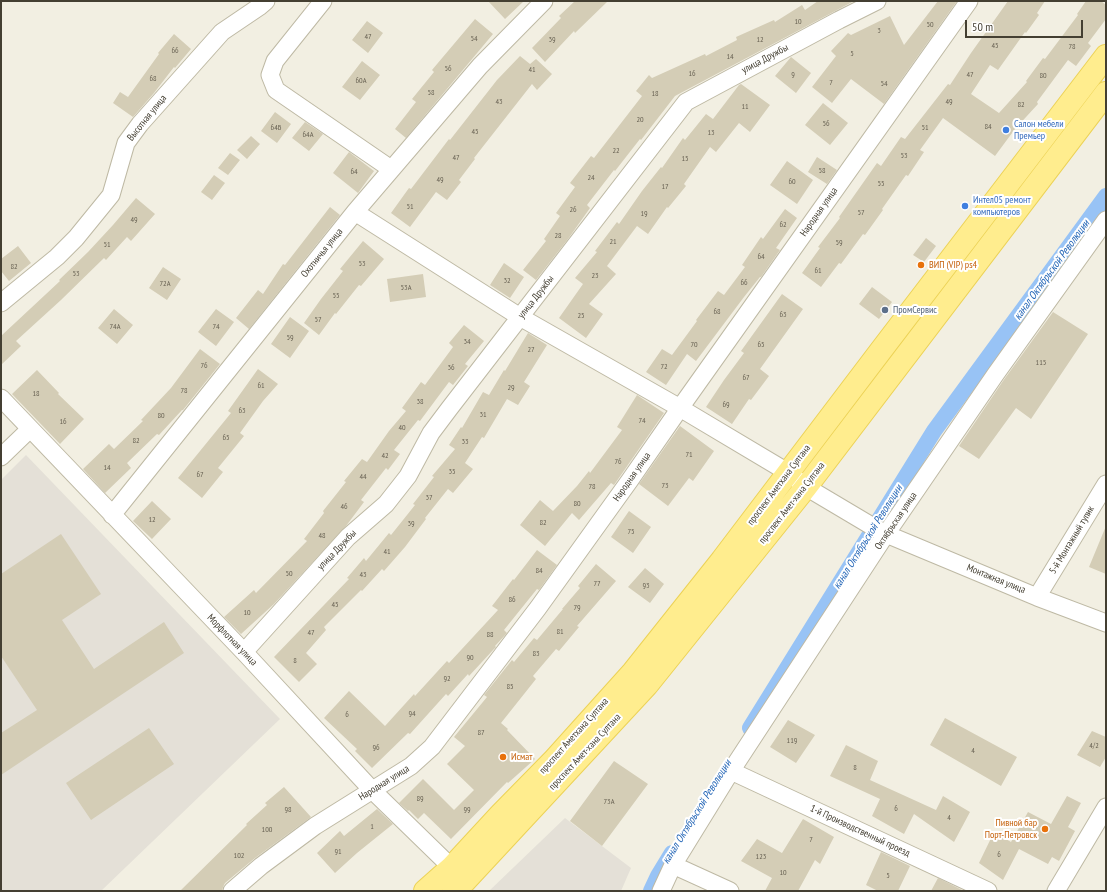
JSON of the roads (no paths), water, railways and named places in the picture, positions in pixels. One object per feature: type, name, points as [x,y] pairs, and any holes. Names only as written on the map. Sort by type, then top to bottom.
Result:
[{"type":"main road","name":"проспект Аметхана Султана","points":[[425,891],[457,880],[500,815],[553,761],[632,672],[722,560],[789,473],[891,336],[1106,56]]},
{"type":"main road","name":"проспект Амет-хана Султана","points":[[457,880],[647,685],[806,487],[1106,93]]},
{"type":"street","name":"Высотная улица","points":[[1,303],[57,257],[76,238],[111,195],[126,143],[140,124],[222,32],[266,1]]},
{"type":"street","points":[[323,1],[275,61],[270,75],[276,90],[391,169]]},
{"type":"street","name":"Охотничья улица","points":[[112,515],[354,212],[480,66],[544,1]]},
{"type":"street","name":"улица Дружбы","points":[[244,652],[348,537],[386,504],[408,476],[431,433],[686,102],[877,1]]},
{"type":"street","name":"Народная улица","points":[[232,891],[261,866],[315,826],[411,766],[432,746],[538,608],[968,1]]},
{"type":"street","name":"Монтажная улица","points":[[354,212],[520,317],[680,408],[789,473],[806,487],[836,506],[880,531],[1037,597],[1106,623]]},
{"type":"street","name":"Октябрьская улица","points":[[661,891],[673,865],[880,531],[995,375],[1106,220]]},
{"type":"street","name":"Морфлотная улица","points":[[1,398],[244,652],[372,790],[447,863],[457,880]]},
{"type":"street","points":[[1,456],[30,429]]},
{"type":"street","name":"5-й Монтажный тупик","points":[[1037,597],[1106,484]]},
{"type":"street","name":"1-й Производственный проезд","points":[[731,771],[988,891]]},
{"type":"street","points":[[1056,891],[1106,807]]},
{"type":"street","points":[[673,865],[730,891]]},
{"type":"waterway","name":"канал Октябрьской Революции","points":[[750,728],[934,431],[1106,196]]},
{"type":"waterway","name":"канал Октябрьской Революции","points":[[651,891],[672,853]]},
{"type":"place","name":"Салон мебели Премьер","points":[[1006,130]]},
{"type":"place","name":"Интел05 ремонт компьютеров","points":[[965,206]]},
{"type":"place","name":"ВИП (VIP) ps4","points":[[921,265]]},
{"type":"place","name":"ПромСервис","points":[[885,310]]},
{"type":"place","name":"Исмат","points":[[503,757]]},
{"type":"place","name":"Пивной бар Порт-Петровск","points":[[1045,829]]}]
